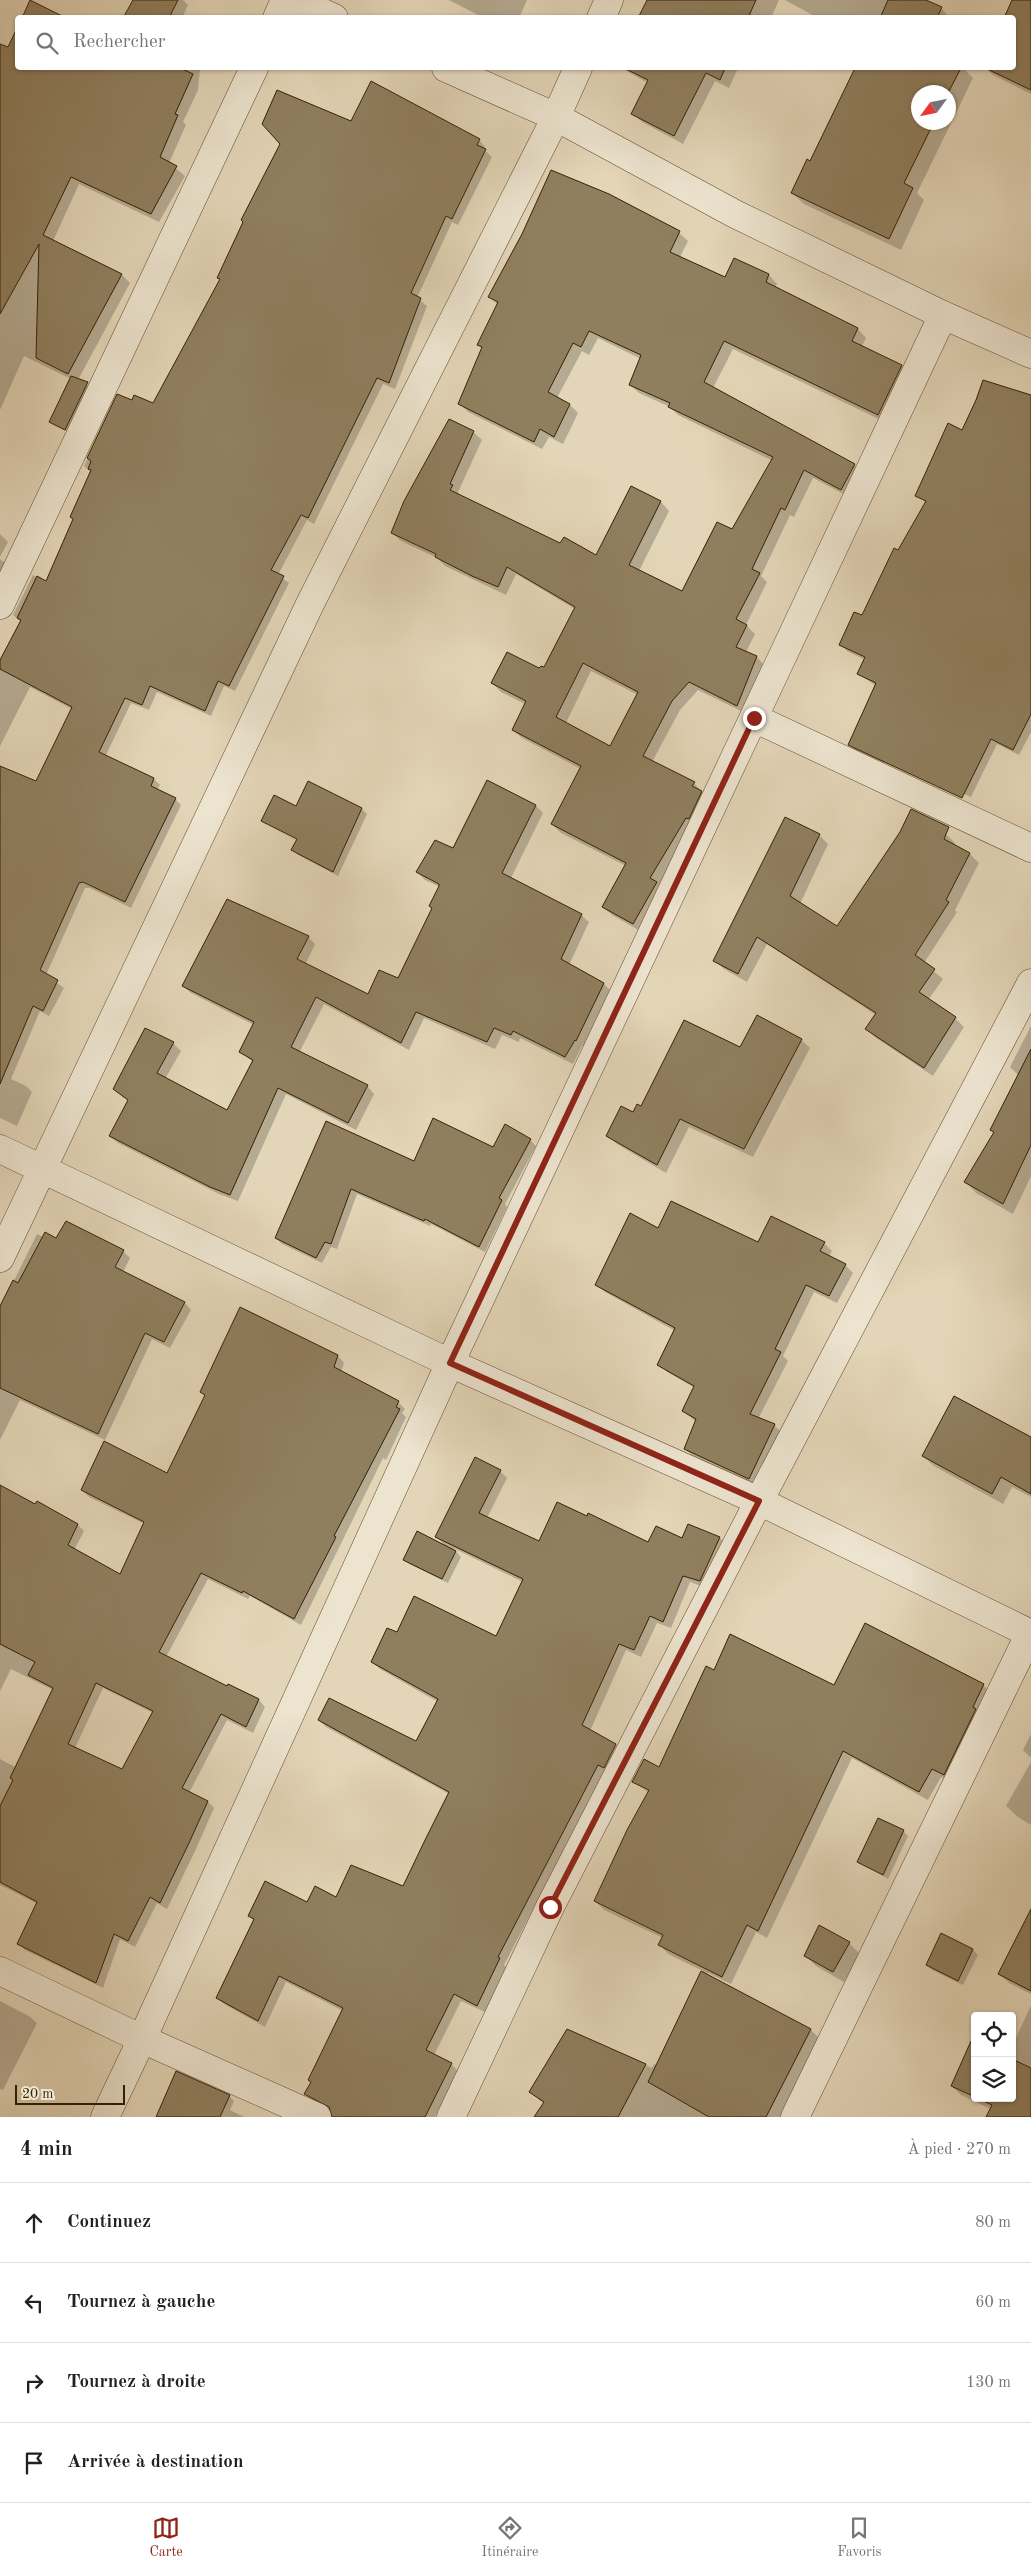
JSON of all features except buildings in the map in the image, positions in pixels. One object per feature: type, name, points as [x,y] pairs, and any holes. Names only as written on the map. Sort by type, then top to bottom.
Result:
[{"type":"street","points":[[278,15],[286,0]]},
{"type":"street","points":[[295,0],[328,15]]},
{"type":"street","points":[[602,15],[609,0]]},
{"type":"street","points":[[0,604],[253,70]]},
{"type":"street","points":[[450,70],[556,117],[735,214],[942,315],[1031,354]]},
{"type":"street","points":[[0,1258],[310,604],[556,117],[577,70]]},
{"type":"street","points":[[105,2117],[450,1363],[942,315]]},
{"type":"street","points":[[754,718],[1031,848]]},
{"type":"street","points":[[451,2117],[550,1907],[759,1501],[1031,983]]},
{"type":"street","points":[[0,1149],[450,1363],[759,1501],[1031,1633],[795,2117]]},
{"type":"street","points":[[0,1971],[142,2039],[317,2117]]},
{"type":"route","points":[[550,1907],[759,1501],[450,1363],[754,718]]}]
